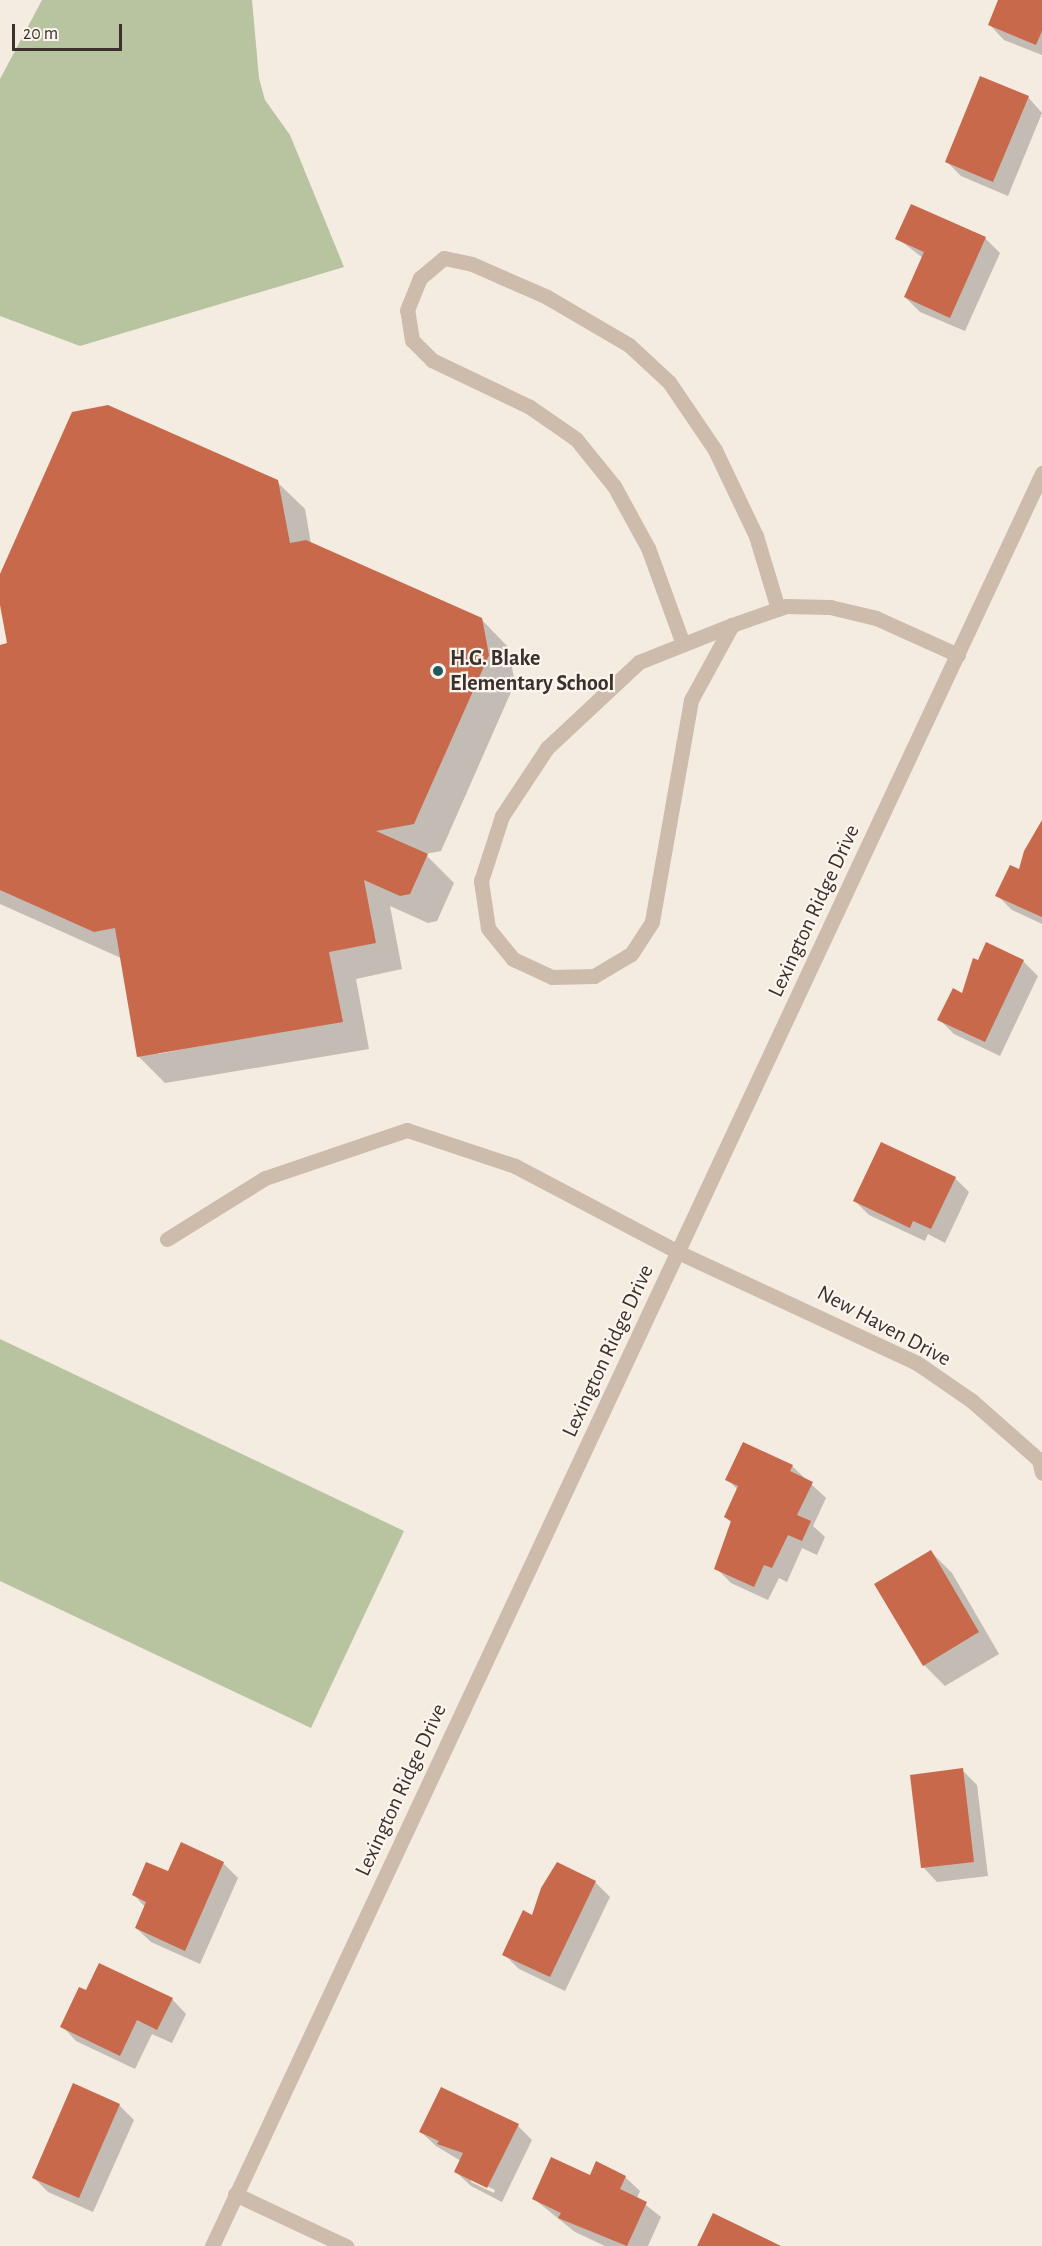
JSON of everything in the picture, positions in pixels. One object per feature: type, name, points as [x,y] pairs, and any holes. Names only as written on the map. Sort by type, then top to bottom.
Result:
[{"type":"street","points":[[683,645],[648,548],[614,486],[576,439],[530,407],[432,360],[412,340],[407,310],[420,278],[444,258],[472,264],[547,297],[629,345],[669,382],[720,460],[756,536],[778,609]]},
{"type":"street","name":"Lexington Ridge Drive","points":[[212,2246],[680,1253],[1042,473]]},
{"type":"street","points":[[732,625],[691,700],[652,922],[631,954],[594,976],[552,977],[513,959],[488,928],[481,881],[502,816],[547,748],[639,662],[732,625],[778,609],[830,607],[876,618],[958,655]]},
{"type":"street","name":"New Haven Drive","points":[[167,1239],[265,1178],[407,1130],[515,1166],[680,1253],[917,1363],[972,1401],[1041,1464]]},
{"type":"street","points":[[235,2194],[346,2246]]},
{"type":"green space","points":[[42,0],[252,0],[259,78],[265,100],[290,135],[344,267],[80,346],[0,316],[0,79]]},
{"type":"green space","points":[[0,1339],[404,1531],[311,1728],[0,1581]]},
{"type":"building","points":[[998,0],[1042,0],[1042,31],[1036,45],[988,25]]},
{"type":"building","points":[[980,76],[1029,96],[993,182],[945,162]]},
{"type":"building","points":[[911,204],[986,237],[950,318],[904,297],[924,252],[895,239]]},
{"type":"building","points":[[108,405],[278,480],[290,543],[306,540],[482,618],[489,655],[414,824],[376,831],[428,854],[410,894],[400,896],[364,880],[376,943],[329,952],[343,1022],[137,1057],[115,928],[94,932],[0,890],[0,645],[7,643],[0,605],[0,574],[72,412]]},
{"type":"building","points":[[1042,820],[1042,917],[995,896],[1010,865],[1019,869],[1024,851]]},
{"type":"building","points":[[986,942],[1024,960],[985,1042],[937,1020],[953,988],[962,993],[973,958],[978,960]]},
{"type":"building","points":[[881,1142],[956,1177],[931,1229],[913,1221],[910,1228],[853,1201]]},
{"type":"building","points":[[743,1442],[793,1465],[790,1471],[813,1482],[797,1515],[811,1521],[802,1541],[788,1535],[772,1568],[764,1565],[754,1587],[714,1569],[731,1521],[724,1517],[738,1486],[725,1480]]},
{"type":"building","points":[[931,1550],[979,1632],[923,1666],[874,1584]]},
{"type":"building","points":[[963,1768],[974,1862],[921,1868],[910,1775]]},
{"type":"building","points":[[181,1842],[224,1862],[185,1951],[135,1928],[146,1902],[132,1895],[146,1862],[168,1871]]},
{"type":"building","points":[[557,1862],[596,1881],[550,1977],[502,1955],[523,1910],[532,1915],[541,1888]]},
{"type":"building","points":[[99,1963],[173,1998],[157,2030],[137,2020],[120,2056],[60,2027],[79,1987],[86,1990]]},
{"type":"building","points":[[73,2083],[120,2104],[79,2198],[32,2178]]},
{"type":"building","points":[[441,2087],[519,2124],[487,2188],[454,2172],[463,2153],[437,2144],[439,2141],[419,2132]]},
{"type":"building","points":[[551,2157],[590,2175],[596,2161],[626,2176],[620,2189],[647,2202],[627,2246],[558,2218],[561,2213],[532,2199]]},
{"type":"building","points":[[713,2213],[781,2246],[697,2246]]},
{"type":"place","name":"H.G. Blake Elementary School","points":[[438,671]]}]
